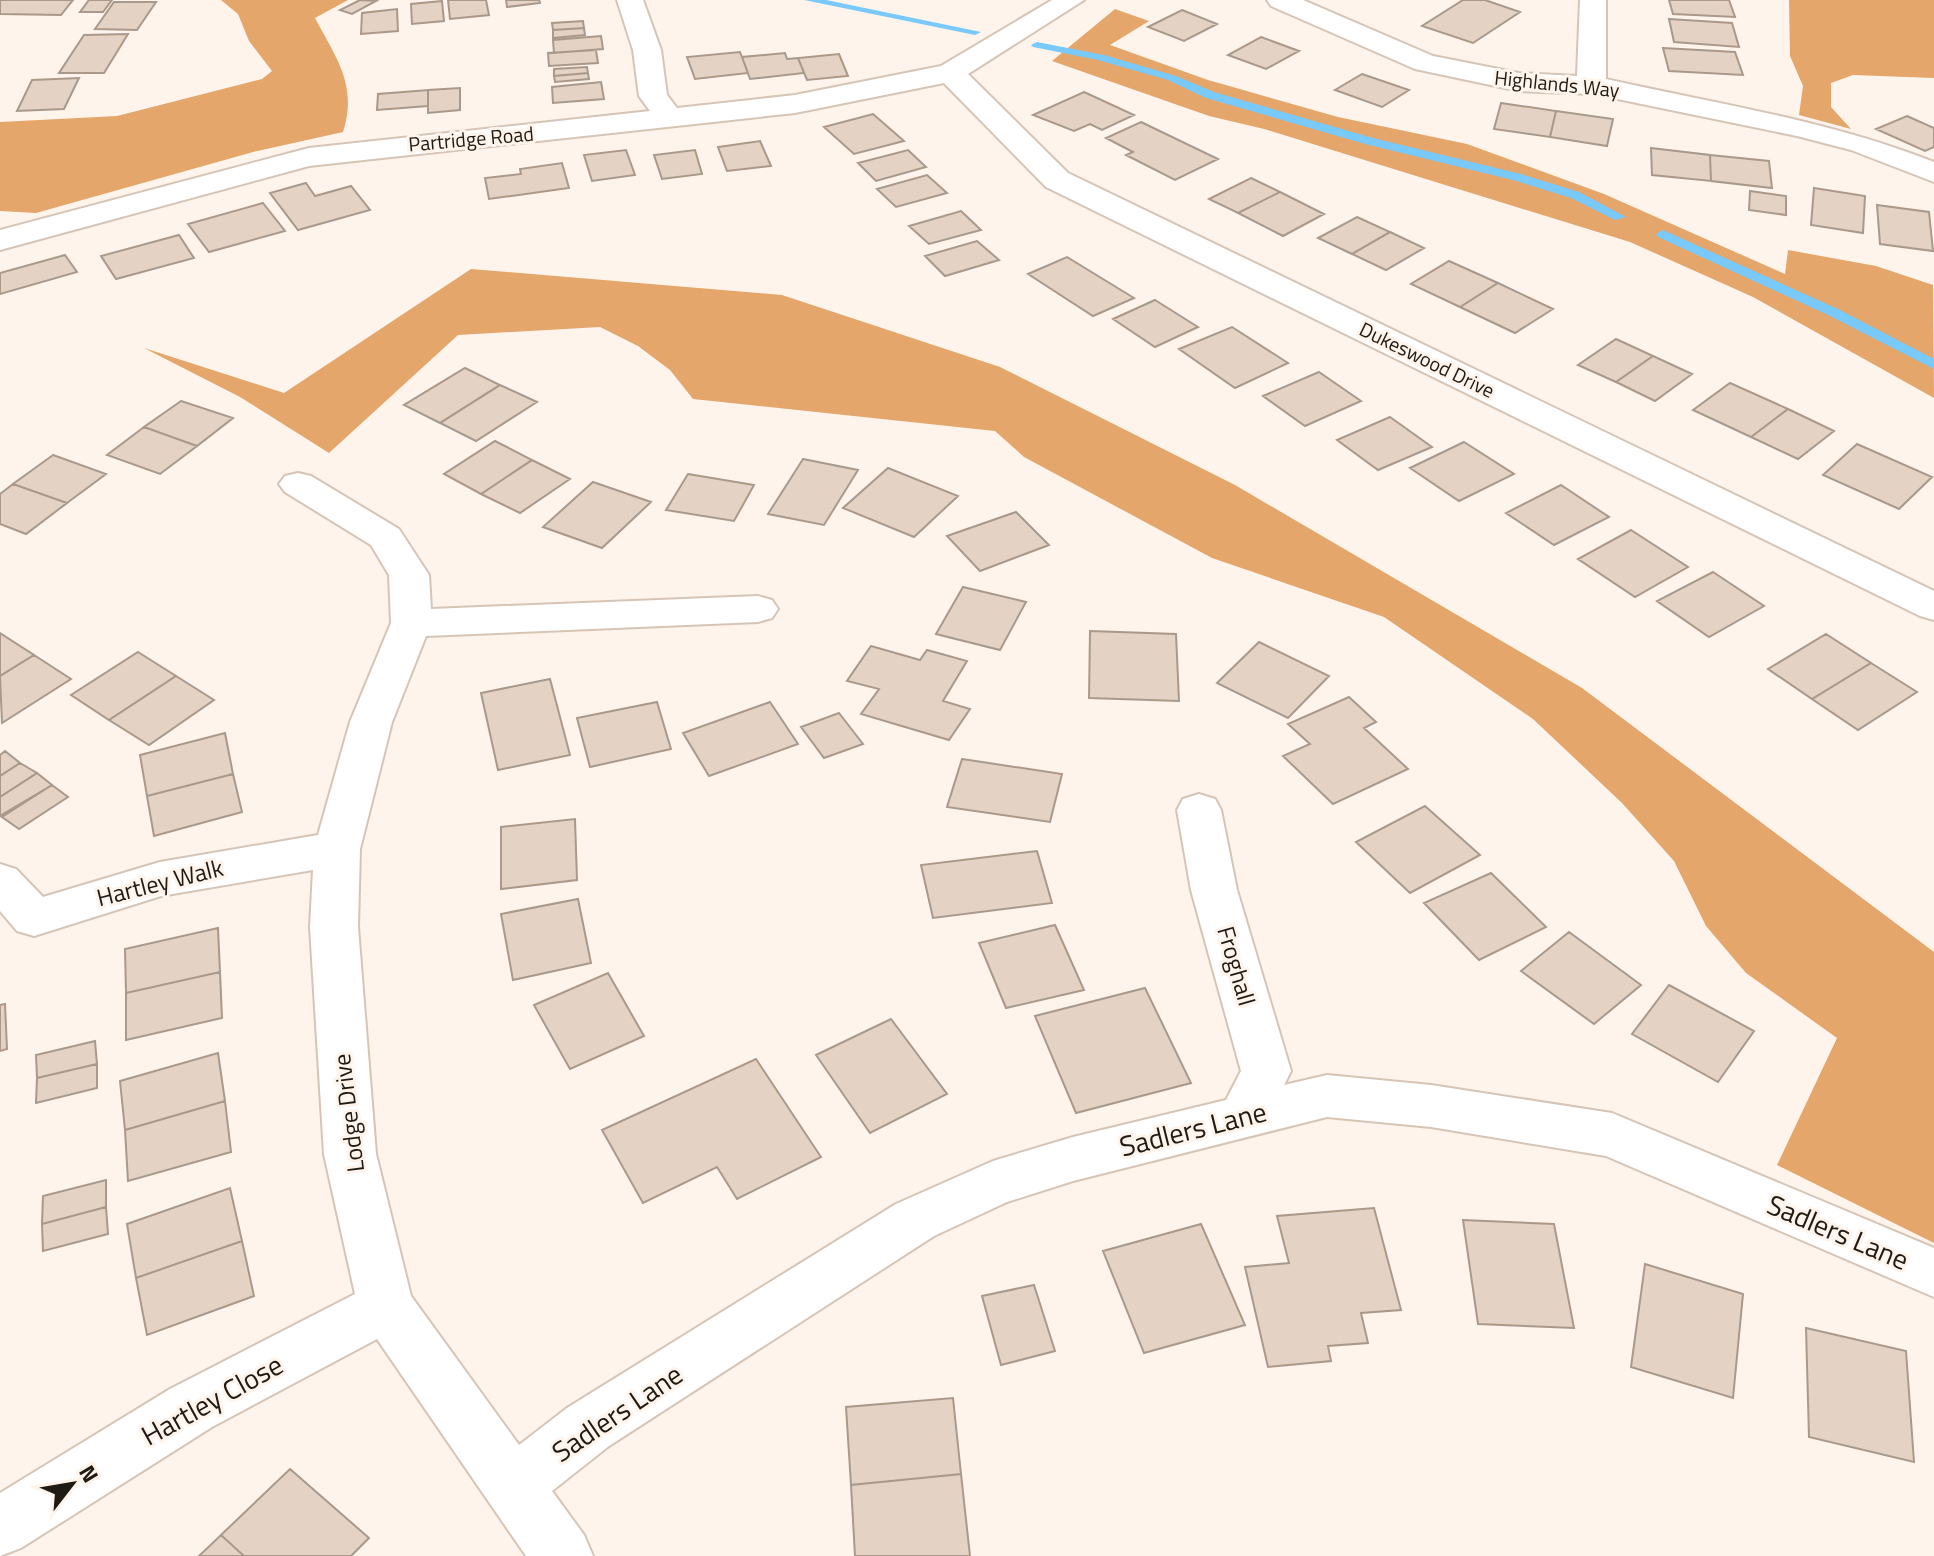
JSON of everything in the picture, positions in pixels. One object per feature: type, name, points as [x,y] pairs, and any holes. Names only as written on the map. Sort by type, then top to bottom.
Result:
[{"type":"street","points":[[630,0],[647,50],[653,96],[670,118]]},
{"type":"street","name":"Partridge Road","points":[[0,240],[309,157],[795,104],[950,73],[1071,0]]},
{"type":"street","name":"Highlands Way","points":[[1280,0],[1425,63],[1519,82],[1593,85],[1737,117],[1813,130],[1862,144],[1934,173]]},
{"type":"street","points":[[1593,0],[1590,67],[1593,85]]},
{"type":"street","name":"Dukeswood Drive","points":[[950,73],[1057,180],[1934,607]]},
{"type":"street","name":"Lodge Drive","points":[[298,484],[385,537],[409,575],[411,623],[371,722],[337,849],[334,927],[350,1154],[386,1306],[562,1556]]},
{"type":"street","points":[[411,623],[758,609]]},
{"type":"street","name":"Froghall","points":[[1199,810],[1214,890],[1266,1071],[1244,1116]]},
{"type":"street","name":"Hartley Walk","points":[[0,881],[34,918],[160,879],[337,849]]},
{"type":"street","name":"Sadlers Lane","points":[[512,1486],[588,1427],[915,1220],[993,1184],[1327,1096],[1431,1106],[1612,1135],[1934,1273]]},
{"type":"street","name":"Hartley Close","points":[[0,1527],[191,1408],[386,1306]]},
{"type":"shaded area","points":[[221,0],[348,0],[315,18],[337,59],[346,86],[348,100],[343,132],[253,152],[36,213],[0,211],[0,122],[117,116],[262,79],[272,71],[249,41],[238,14]]},
{"type":"shaded area","points":[[1789,0],[1934,0],[1934,78],[1853,75],[1831,83],[1831,107],[1851,129],[1799,115],[1803,86],[1790,56]]},
{"type":"shaded area","points":[[1115,9],[1149,21],[1110,45],[1208,80],[1338,117],[1467,144],[1604,194],[1785,274],[1788,250],[1876,266],[1933,285],[1934,398],[1753,297],[1630,242],[1264,129],[1209,116],[1052,61]]},
{"type":"shaded area","points":[[471,269],[782,295],[1000,367],[1235,485],[1582,688],[1934,952],[1934,1243],[1777,1165],[1837,1038],[1746,973],[1706,926],[1674,861],[1622,803],[1533,719],[1384,617],[1212,558],[1024,457],[995,431],[693,399],[670,370],[638,346],[600,327],[458,335],[329,453],[240,397],[144,348],[284,393]]},
{"type":"building","points":[[0,0],[73,0],[61,15],[0,14]]},
{"type":"building","points":[[89,0],[112,0],[103,12],[80,12]]},
{"type":"building","points":[[360,0],[376,1],[352,14],[340,10]]},
{"type":"building","points":[[448,0],[486,0],[489,15],[450,19]]},
{"type":"building","points":[[506,0],[539,0],[540,3],[507,7]]},
{"type":"building","points":[[1463,0],[1485,0],[1520,12],[1473,43],[1422,26]]},
{"type":"building","points":[[1669,0],[1729,0],[1735,17],[1673,14]]},
{"type":"building","points":[[442,1],[444,21],[412,24],[411,4]]},
{"type":"building","points":[[114,2],[156,2],[137,30],[95,29]]},
{"type":"building","points":[[397,9],[398,31],[361,34],[362,13]]},
{"type":"building","points":[[1182,10],[1217,24],[1184,41],[1148,27]]},
{"type":"building","points":[[1669,19],[1732,23],[1739,47],[1674,42]]},
{"type":"building","points":[[583,21],[584,28],[553,30],[552,23]]},
{"type":"building","points":[[584,28],[585,35],[553,38],[553,30]]},
{"type":"building","points":[[128,34],[104,73],[59,73],[84,35]]},
{"type":"building","points":[[601,36],[603,49],[554,53],[553,40]]},
{"type":"building","points":[[1261,37],[1299,51],[1266,69],[1228,55]]},
{"type":"building","points":[[1663,48],[1735,52],[1743,75],[1669,71]]},
{"type":"building","points":[[596,50],[598,63],[549,66],[548,53]]},
{"type":"building","points":[[740,52],[748,73],[695,79],[687,57]]},
{"type":"building","points":[[785,53],[787,59],[798,58],[804,73],[750,79],[742,57]]},
{"type":"building","points":[[839,54],[848,76],[807,80],[798,58]]},
{"type":"building","points":[[587,67],[588,73],[554,76],[554,69]]},
{"type":"building","points":[[588,73],[589,79],[555,82],[554,76]]},
{"type":"building","points":[[1362,74],[1409,90],[1382,107],[1335,90]]},
{"type":"building","points":[[79,78],[64,109],[17,111],[32,80]]},
{"type":"building","points":[[601,82],[604,99],[553,103],[552,87]]},
{"type":"building","points":[[460,88],[460,110],[428,113],[428,90]]},
{"type":"building","points":[[428,90],[428,106],[377,110],[378,94]]},
{"type":"building","points":[[1084,92],[1134,115],[1102,130],[1090,124],[1074,131],[1033,115]]},
{"type":"building","points":[[1501,103],[1556,111],[1550,137],[1494,129]]},
{"type":"building","points":[[1556,111],[1613,119],[1607,146],[1550,137]]},
{"type":"building","points":[[873,114],[904,141],[854,154],[824,127]]},
{"type":"building","points":[[1907,116],[1934,128],[1934,147],[1925,151],[1876,129]]},
{"type":"building","points":[[1141,122],[1218,159],[1175,180],[1126,155],[1133,152],[1106,138]]},
{"type":"building","points":[[760,141],[771,166],[727,171],[718,147]]},
{"type":"building","points":[[1651,148],[1710,155],[1711,181],[1652,175]]},
{"type":"building","points":[[626,150],[635,175],[592,181],[584,155]]},
{"type":"building","points":[[695,150],[702,174],[662,179],[654,155]]},
{"type":"building","points":[[908,150],[926,167],[876,181],[858,163]]},
{"type":"building","points":[[1710,155],[1769,161],[1772,188],[1711,181]]},
{"type":"building","points":[[562,163],[569,188],[489,199],[485,178],[521,174],[520,169]]},
{"type":"building","points":[[927,175],[947,193],[896,207],[877,189]]},
{"type":"building","points":[[1251,178],[1280,192],[1238,213],[1209,199]]},
{"type":"building","points":[[306,183],[315,196],[351,186],[370,210],[298,230],[270,193]]},
{"type":"building","points":[[1814,188],[1865,196],[1863,233],[1811,225]]},
{"type":"building","points":[[1750,191],[1786,196],[1786,215],[1749,210]]},
{"type":"building","points":[[1280,192],[1324,214],[1283,236],[1238,213]]},
{"type":"building","points":[[263,203],[285,231],[209,252],[188,224]]},
{"type":"building","points":[[1877,205],[1929,212],[1933,251],[1880,244]]},
{"type":"building","points":[[961,211],[981,230],[929,244],[909,226]]},
{"type":"building","points":[[1357,217],[1390,232],[1352,254],[1318,238]]},
{"type":"building","points":[[1390,232],[1424,248],[1386,270],[1352,254]]},
{"type":"building","points":[[179,235],[194,258],[116,279],[101,256]]},
{"type":"building","points":[[977,241],[999,260],[945,276],[925,256]]},
{"type":"building","points":[[65,255],[77,272],[0,294],[0,273]]},
{"type":"building","points":[[1067,257],[1134,298],[1093,316],[1028,274]]},
{"type":"building","points":[[1449,261],[1498,283],[1460,307],[1411,284]]},
{"type":"building","points":[[1498,283],[1553,309],[1515,333],[1460,307]]},
{"type":"building","points":[[1155,300],[1198,327],[1155,347],[1113,319]]},
{"type":"building","points":[[1232,327],[1288,363],[1235,388],[1179,349]]},
{"type":"building","points":[[1616,339],[1653,356],[1616,382],[1578,365]]},
{"type":"building","points":[[1653,356],[1692,374],[1655,401],[1616,382]]},
{"type":"building","points":[[465,368],[500,385],[440,423],[404,405]]},
{"type":"building","points":[[1319,372],[1361,401],[1305,426],[1263,396]]},
{"type":"building","points":[[1730,383],[1788,409],[1751,437],[1693,410]]},
{"type":"building","points":[[500,385],[537,402],[476,441],[440,423]]},
{"type":"building","points":[[181,401],[233,418],[197,446],[144,427]]},
{"type":"building","points":[[1788,409],[1834,431],[1798,459],[1751,437]]},
{"type":"building","points":[[1390,417],[1432,447],[1378,470],[1337,440]]},
{"type":"building","points":[[144,427],[197,446],[160,474],[107,455]]},
{"type":"building","points":[[495,441],[532,460],[481,494],[444,474]]},
{"type":"building","points":[[1464,442],[1514,474],[1459,501],[1410,468]]},
{"type":"building","points":[[1857,444],[1932,477],[1899,509],[1823,475]]},
{"type":"building","points":[[53,455],[106,474],[67,503],[13,484]]},
{"type":"building","points":[[803,459],[858,470],[824,525],[768,514]]},
{"type":"building","points":[[532,460],[570,479],[520,513],[481,494]]},
{"type":"building","points":[[888,468],[958,496],[914,537],[843,508]]},
{"type":"building","points":[[688,474],[754,485],[734,521],[666,510]]},
{"type":"building","points":[[593,482],[651,502],[602,548],[543,527]]},
{"type":"building","points":[[13,484],[67,503],[26,534],[0,524],[0,494]]},
{"type":"building","points":[[1561,485],[1609,517],[1554,545],[1506,513]]},
{"type":"building","points":[[1016,512],[1049,545],[980,571],[947,536]]},
{"type":"building","points":[[1631,530],[1688,567],[1635,597],[1578,559]]},
{"type":"building","points":[[1713,572],[1764,606],[1709,637],[1657,601]]},
{"type":"building","points":[[963,587],[1026,602],[1000,650],[936,634]]},
{"type":"building","points":[[1090,631],[1176,634],[1179,701],[1089,698]]},
{"type":"building","points":[[0,633],[34,655],[0,676]]},
{"type":"building","points":[[1826,634],[1871,663],[1812,699],[1768,669]]},
{"type":"building","points":[[1259,642],[1329,676],[1288,718],[1217,683]]},
{"type":"building","points":[[871,646],[920,660],[927,650],[967,661],[943,701],[970,709],[949,740],[861,714],[879,689],[847,681]]},
{"type":"building","points":[[138,652],[176,676],[109,720],[71,695]]},
{"type":"building","points":[[34,655],[71,679],[2,723],[0,676]]},
{"type":"building","points":[[1871,663],[1917,692],[1858,730],[1812,699]]},
{"type":"building","points":[[176,676],[214,700],[149,745],[109,720]]},
{"type":"building","points":[[550,679],[570,755],[498,770],[481,693]]},
{"type":"building","points":[[1349,697],[1376,722],[1364,728],[1408,769],[1333,804],[1283,756],[1310,744],[1288,724]]},
{"type":"building","points":[[657,702],[671,749],[590,767],[577,718]]},
{"type":"building","points":[[770,702],[798,744],[709,776],[683,733]]},
{"type":"building","points":[[839,713],[863,744],[824,758],[801,727]]},
{"type":"building","points":[[225,733],[233,774],[147,796],[140,755]]},
{"type":"building","points":[[5,751],[20,763],[0,776],[0,755]]},
{"type":"building","points":[[962,759],[1062,774],[1050,822],[947,807]]},
{"type":"building","points":[[20,763],[37,773],[0,797],[0,776]]},
{"type":"building","points":[[37,773],[52,785],[0,816],[0,797]]},
{"type":"building","points":[[233,774],[242,812],[154,836],[147,796]]},
{"type":"building","points":[[52,785],[68,797],[19,829],[2,817]]},
{"type":"building","points":[[1425,806],[1480,855],[1410,893],[1356,842]]},
{"type":"building","points":[[575,819],[577,880],[501,889],[501,827]]},
{"type":"building","points":[[1037,851],[1052,903],[933,918],[921,865]]},
{"type":"building","points":[[1491,873],[1546,927],[1479,960],[1424,903]]},
{"type":"building","points":[[578,899],[591,963],[513,980],[501,914]]},
{"type":"building","points":[[1055,925],[1084,990],[1006,1008],[979,943]]},
{"type":"building","points":[[218,928],[220,972],[126,993],[125,949]]},
{"type":"building","points":[[1569,932],[1641,985],[1594,1024],[1521,971]]},
{"type":"building","points":[[220,972],[222,1018],[126,1040],[126,993]]},
{"type":"building","points":[[608,973],[644,1036],[570,1069],[534,1005]]},
{"type":"building","points":[[1669,985],[1754,1031],[1718,1082],[1632,1034]]},
{"type":"building","points":[[1145,988],[1191,1083],[1076,1113],[1035,1016]]},
{"type":"building","points":[[5,1004],[7,1049],[0,1051],[0,1005]]},
{"type":"building","points":[[891,1019],[947,1094],[870,1133],[816,1055]]},
{"type":"building","points":[[95,1041],[97,1064],[37,1078],[36,1055]]},
{"type":"building","points":[[218,1053],[225,1101],[125,1130],[120,1081]]},
{"type":"building","points":[[756,1059],[821,1157],[737,1199],[717,1167],[643,1203],[602,1130]]},
{"type":"building","points":[[97,1064],[97,1088],[36,1103],[37,1078]]},
{"type":"building","points":[[225,1101],[231,1152],[128,1181],[125,1130]]},
{"type":"building","points":[[106,1180],[106,1207],[42,1224],[43,1196]]},
{"type":"building","points":[[230,1188],[242,1241],[136,1278],[127,1224]]},
{"type":"building","points":[[106,1207],[108,1234],[43,1251],[42,1224]]},
{"type":"building","points":[[1374,1208],[1401,1310],[1361,1313],[1368,1343],[1328,1346],[1331,1361],[1268,1367],[1245,1267],[1289,1263],[1277,1216]]},
{"type":"building","points":[[1463,1220],[1554,1224],[1574,1328],[1478,1324]]},
{"type":"building","points":[[1201,1224],[1245,1325],[1144,1353],[1103,1251]]},
{"type":"building","points":[[242,1241],[254,1296],[147,1335],[136,1278]]},
{"type":"building","points":[[1645,1264],[1743,1294],[1733,1398],[1631,1367]]},
{"type":"building","points":[[1034,1285],[1055,1351],[1001,1365],[982,1296]]},
{"type":"building","points":[[1806,1328],[1906,1351],[1914,1462],[1809,1437]]},
{"type":"building","points":[[953,1398],[961,1474],[851,1485],[846,1407]]},
{"type":"building","points":[[290,1469],[369,1538],[351,1556],[244,1556],[221,1535]]},
{"type":"building","points":[[961,1474],[970,1556],[855,1556],[851,1485]]},
{"type":"building","points":[[221,1535],[244,1556],[199,1556]]},
{"type":"waterway","points":[[809,0],[975,32]]},
{"type":"waterway","points":[[1037,45],[1100,57],[1172,78],[1210,95],[1369,141],[1517,177],[1575,195],[1620,217]]},
{"type":"waterway","points":[[1663,234],[1833,312],[1934,365]]}]
